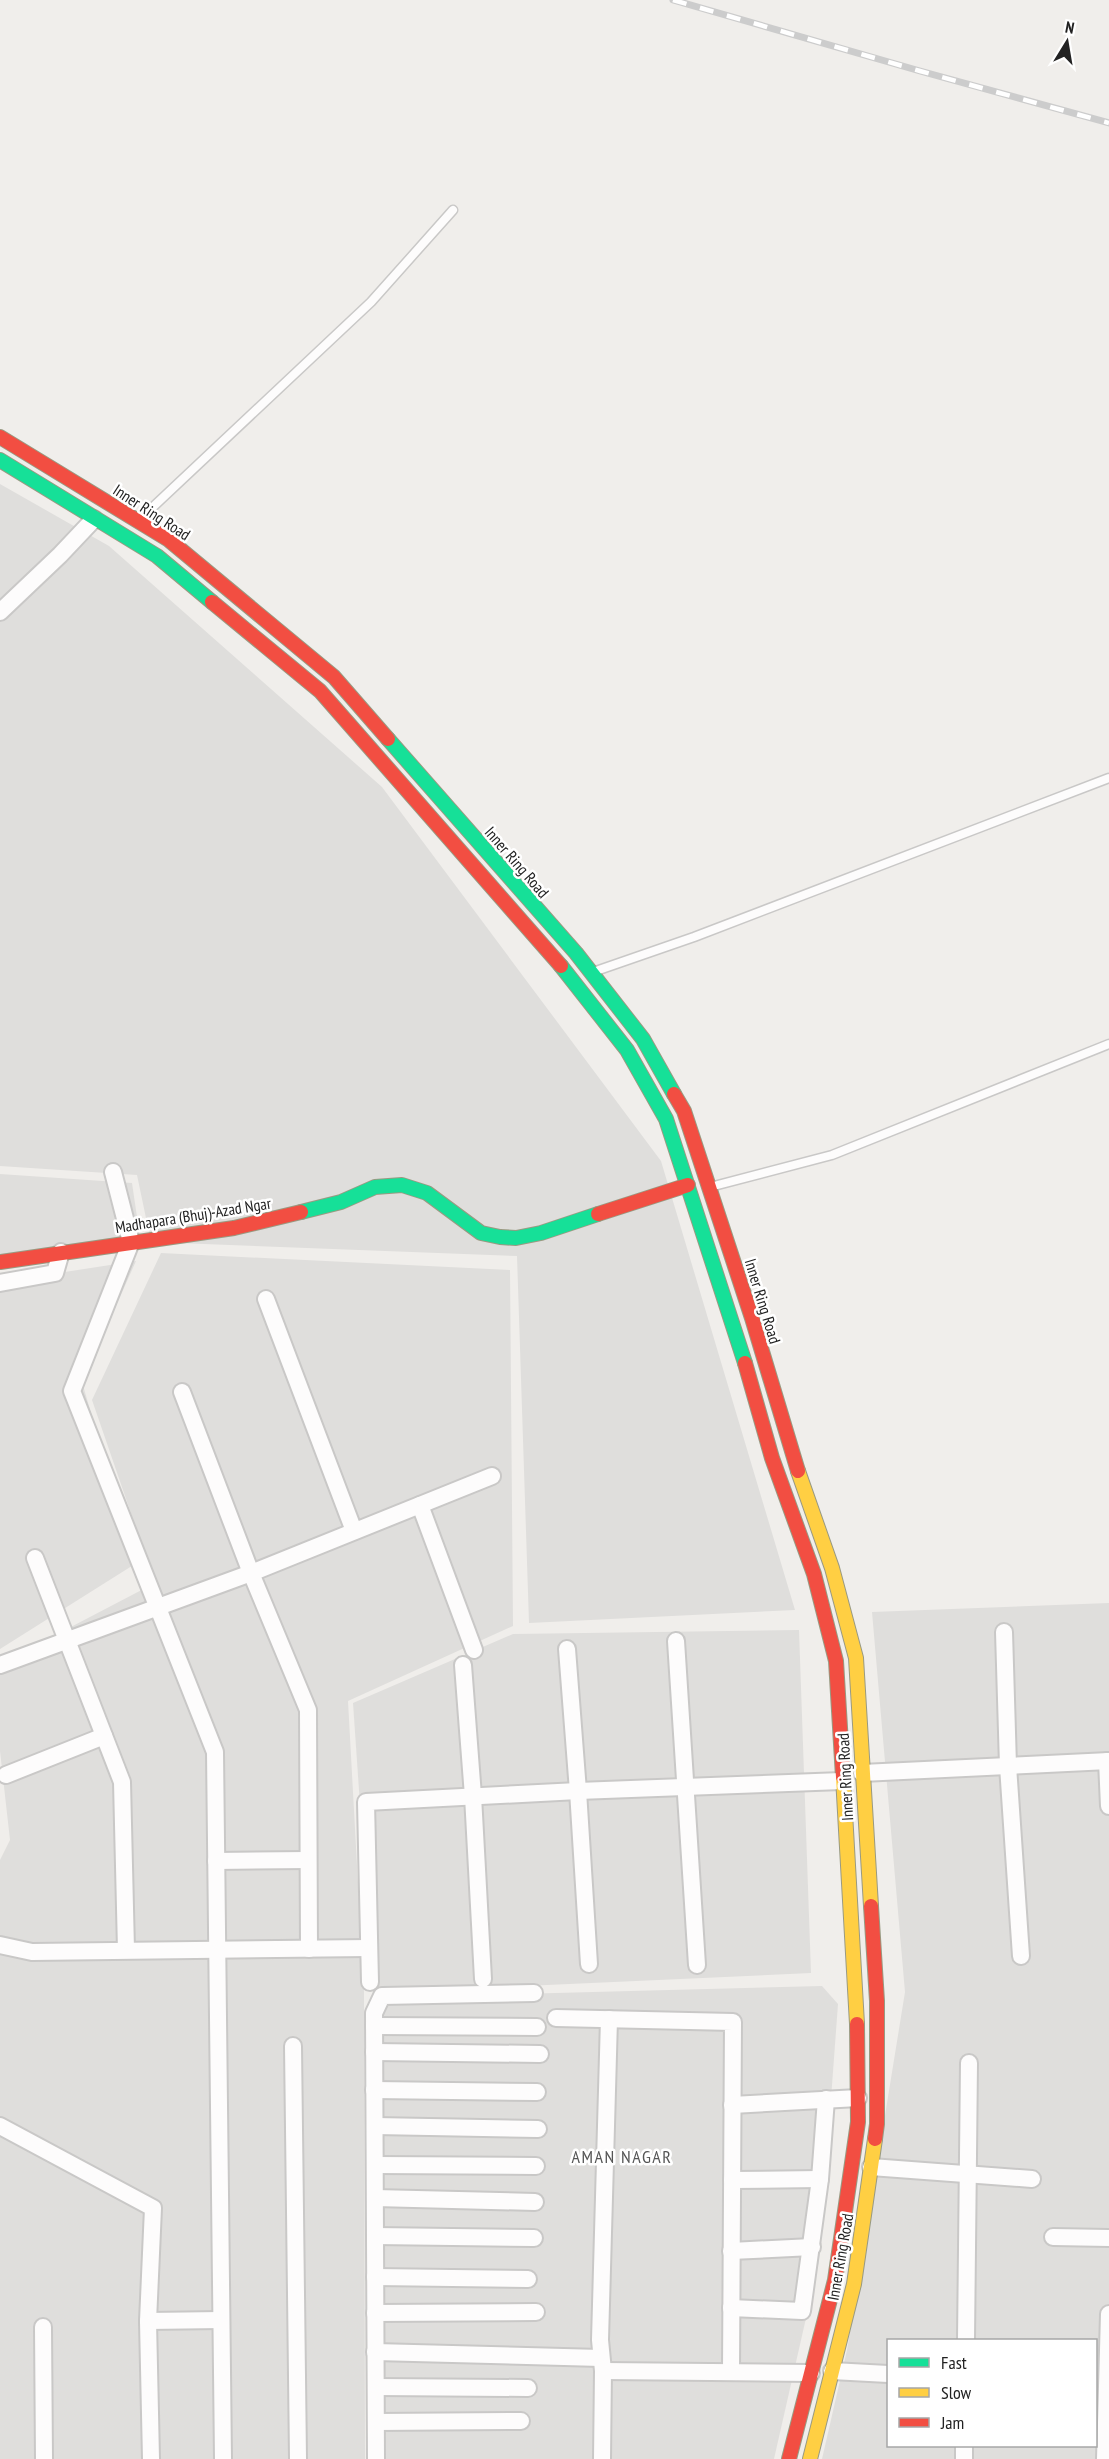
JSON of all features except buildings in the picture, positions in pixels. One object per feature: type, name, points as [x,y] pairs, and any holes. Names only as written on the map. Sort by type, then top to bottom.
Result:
[{"type":"main road","name":"Inner Ring Road","points":[[0,436],[169,540],[334,677],[591,973],[643,1039],[684,1111],[752,1318],[791,1452],[835,1579],[855,1658],[877,2001],[877,2124],[854,2284],[810,2459]]},
{"type":"main road","name":"Inner Ring Road","points":[[0,460],[157,556],[320,691],[561,966],[627,1050],[666,1119],[734,1324],[772,1458],[816,1585],[836,1661],[857,2001],[858,2122],[835,2280],[789,2459]]},
{"type":"main road","name":"Madhapara (Bhuj)-Azad Ngar","points":[[0,1262],[234,1228],[341,1202],[375,1187],[402,1185],[427,1193],[481,1233],[516,1238],[541,1233],[688,1185]]},
{"type":"street","points":[[0,612],[94,519]]},
{"type":"street","points":[[113,1172],[131,1242],[72,1391],[215,1752],[223,2459]]},
{"type":"street","points":[[0,1283],[55,1273],[61,1252]]},
{"type":"street","points":[[266,1299],[354,1532]]},
{"type":"street","points":[[182,1392],[251,1573],[308,1710],[309,1949]]},
{"type":"street","points":[[0,1665],[251,1573],[492,1476]]},
{"type":"street","points":[[420,1505],[474,1650]]},
{"type":"street","points":[[35,1558],[122,1782],[126,1950]]},
{"type":"street","points":[[1004,1632],[1008,1766],[1021,1956]]},
{"type":"street","points":[[676,1641],[697,1965]]},
{"type":"street","points":[[567,1649],[589,1964]]},
{"type":"street","points":[[463,1665],[483,1979]]},
{"type":"street","points":[[6,1775],[104,1736]]},
{"type":"street","points":[[862,1773],[1108,1761],[1109,1806]]},
{"type":"street","points":[[370,1982],[366,1802],[842,1781]]},
{"type":"street","points":[[216,1861],[308,1860]]},
{"type":"street","points":[[0,1945],[32,1952],[369,1947]]},
{"type":"street","points":[[376,2459],[374,2013],[382,1996],[534,1993]]},
{"type":"street","points":[[556,2018],[732,2022],[731,2372]]},
{"type":"street","points":[[602,2459],[609,2019]]},
{"type":"street","points":[[374,2026],[537,2026]]},
{"type":"street","points":[[293,2046],[298,2459]]},
{"type":"street","points":[[374,2052],[540,2054]]},
{"type":"street","points":[[966,2339],[969,2063]]},
{"type":"street","points":[[375,2090],[537,2092]]},
{"type":"street","points":[[732,2105],[858,2098]]},
{"type":"street","points":[[731,2308],[802,2311],[820,2179],[826,2099]]},
{"type":"street","points":[[0,2126],[153,2208],[148,2321],[151,2459]]},
{"type":"street","points":[[375,2126],[538,2129]]},
{"type":"street","points":[[375,2165],[536,2166]]},
{"type":"street","points":[[871,2167],[1032,2179]]},
{"type":"street","points":[[732,2180],[820,2179]]},
{"type":"street","points":[[375,2198],[535,2202]]},
{"type":"street","points":[[375,2236],[534,2238]]},
{"type":"street","points":[[1053,2237],[1109,2238]]},
{"type":"street","points":[[731,2251],[812,2247]]},
{"type":"street","points":[[375,2277],[528,2279]]},
{"type":"street","points":[[375,2313],[536,2312]]},
{"type":"street","points":[[1105,2459],[1108,2389],[1102,2356],[1109,2314]]},
{"type":"street","points":[[148,2321],[221,2320]]},
{"type":"street","points":[[43,2327],[44,2459]]},
{"type":"street","points":[[375,2352],[731,2372],[811,2373]]},
{"type":"street","points":[[832,2371],[887,2374]]},
{"type":"street","points":[[376,2387],[528,2388]]},
{"type":"street","points":[[376,2422],[521,2421]]},
{"type":"lane","points":[[138,521],[371,302],[453,210]]},
{"type":"lane","points":[[591,973],[1109,778]]},
{"type":"lane","points":[[709,1188],[832,1155],[1109,1044]]},
{"type":"shaded area","points":[[0,484],[109,546],[382,787],[661,1161],[795,1610],[529,1623],[517,1256],[151,1242],[137,1175],[0,1166]]},
{"type":"shaded area","points":[[0,1174],[132,1183],[141,1244],[0,1269]]},
{"type":"shaded area","points":[[161,1253],[510,1270],[513,1626],[348,1701],[364,1993],[365,2459],[0,2459],[0,1860],[10,1840],[0,1751],[0,1664],[155,1583],[92,1400]]},
{"type":"shaded area","points":[[136,1261],[82,1382],[135,1564],[0,1649],[0,1282]]},
{"type":"shaded area","points":[[1109,1603],[1109,2459],[822,2459],[847,2350],[905,1992],[872,1612]]},
{"type":"shaded area","points":[[799,1630],[811,1973],[373,1993],[353,1703],[513,1634]]},
{"type":"shaded area","points":[[822,1986],[838,2004],[819,2261],[774,2459],[369,2459],[370,1998]]},
{"type":"railway","points":[[673,0],[1109,123]]},
{"type":"traffic: fast","points":[[0,460],[157,556],[212,602]]},
{"type":"traffic: fast","points":[[388,739],[576,953],[643,1039],[674,1094]]},
{"type":"traffic: fast","points":[[561,966],[627,1050],[666,1119],[745,1363]]},
{"type":"traffic: fast","points":[[301,1212],[341,1202],[375,1187],[402,1185],[427,1193],[481,1233],[500,1237],[516,1238],[541,1233],[598,1214]]},
{"type":"traffic: slow","points":[[798,1471],[832,1568],[856,1658],[871,1906]]},
{"type":"traffic: slow","points":[[843,1777],[857,2024]]},
{"type":"traffic: slow","points":[[810,2459],[854,2284],[875,2139]]},
{"type":"traffic: jam","points":[[0,437],[169,540],[334,677],[388,739]]},
{"type":"traffic: jam","points":[[212,602],[320,691],[561,966]]},
{"type":"traffic: jam","points":[[674,1094],[684,1111],[752,1318],[798,1471]]},
{"type":"traffic: jam","points":[[598,1214],[688,1185]]},
{"type":"traffic: jam","points":[[0,1262],[234,1228],[301,1212]]},
{"type":"traffic: jam","points":[[745,1363],[772,1458],[814,1574],[836,1661],[843,1777]]},
{"type":"traffic: jam","points":[[871,1906],[877,2001],[875,2139]]},
{"type":"traffic: jam","points":[[789,2459],[835,2280],[858,2122],[857,2024]]},
{"type":"district","name":"AMAN NAGAR","points":[[622,2156]]}]
